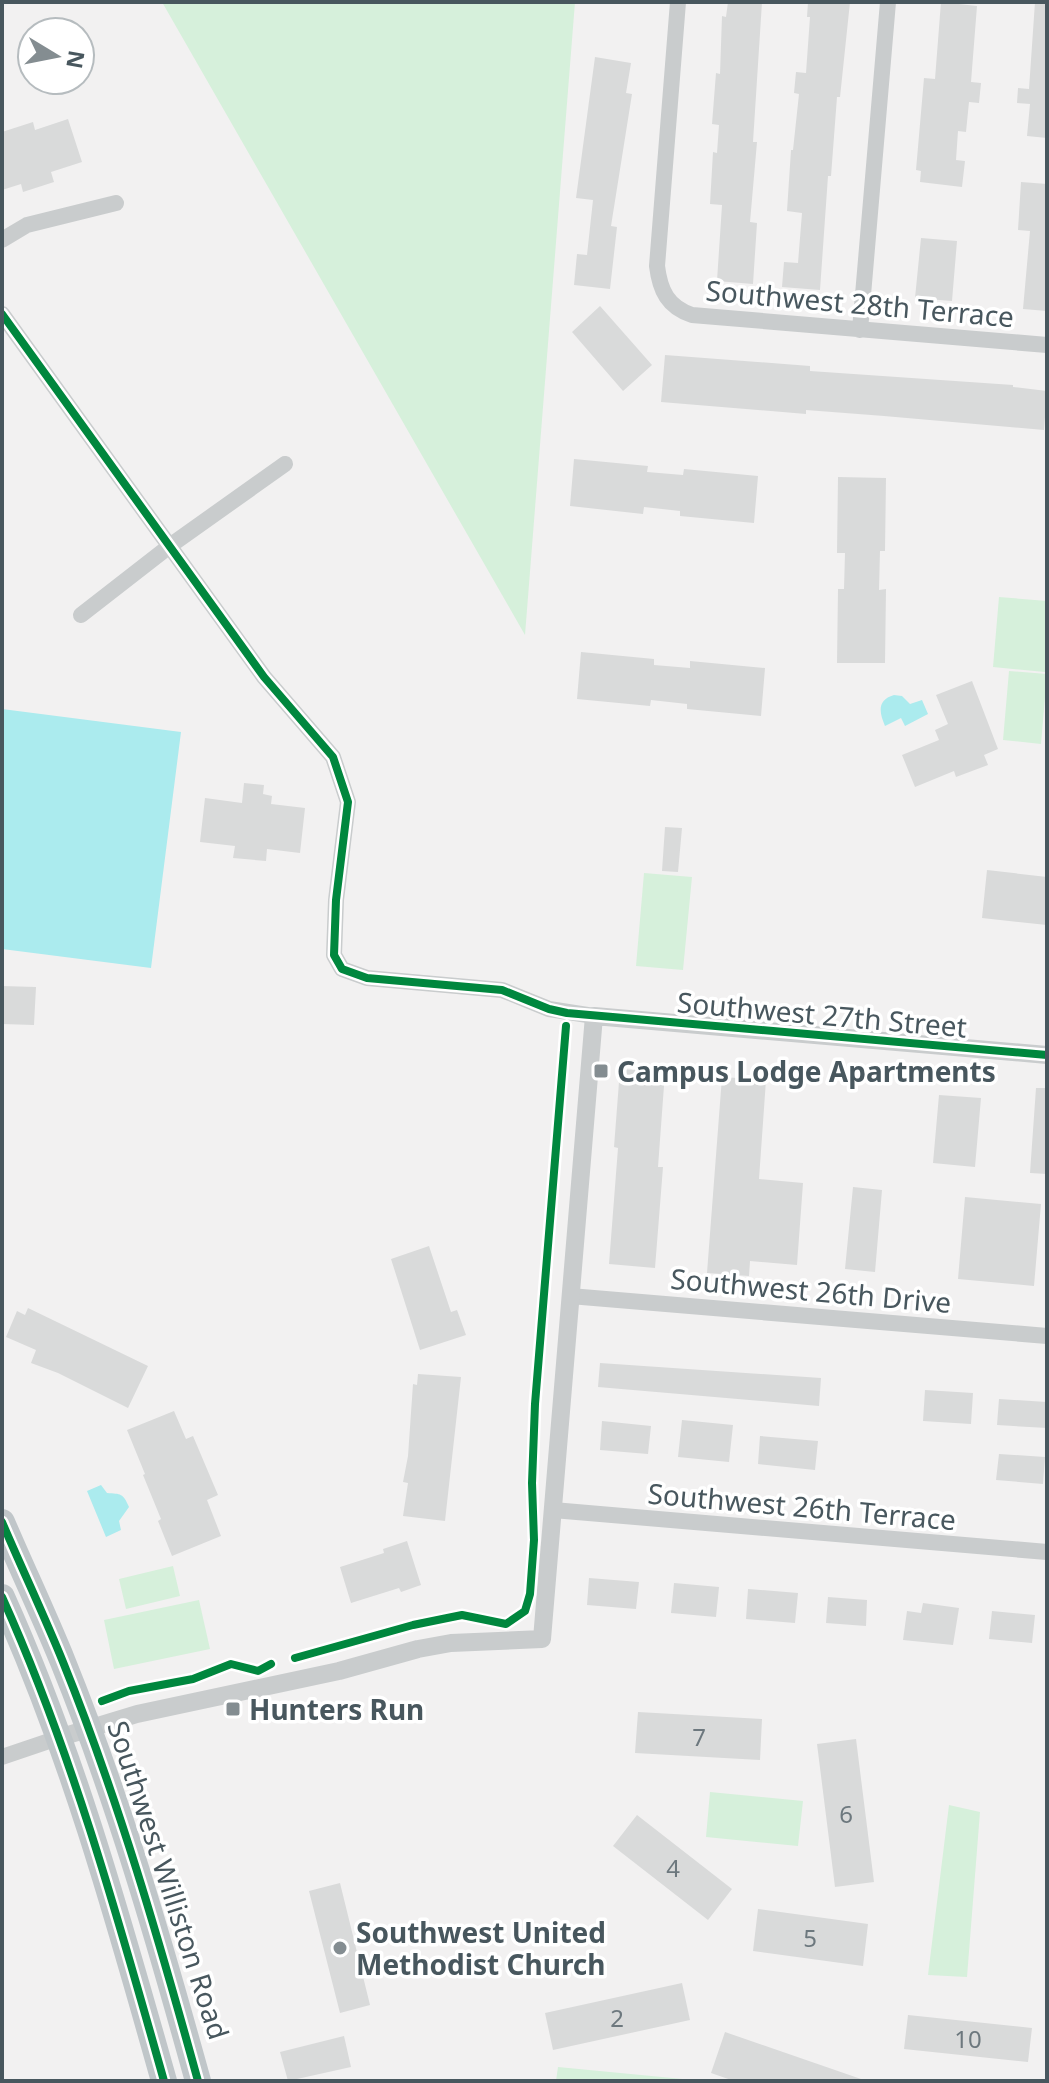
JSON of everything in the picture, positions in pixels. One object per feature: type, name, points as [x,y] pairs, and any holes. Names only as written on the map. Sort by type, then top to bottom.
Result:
[{"type":"highway","name":"Southwest Williston Road","points":[[2,1522],[63,1661],[88,1728],[129,1848],[198,2081]]},
{"type":"highway","points":[[2,1597],[58,1738],[125,1942],[164,2081]]},
{"type":"highway","points":[[125,1942],[149,1970],[163,2009],[183,2026]]},
{"type":"street","name":"Southwest 28th Terrace","points":[[678,2],[657,266],[660,287],[671,304],[692,315],[1047,345]]},
{"type":"street","points":[[860,330],[888,2]]},
{"type":"street","points":[[2,240],[27,225],[116,203]]},
{"type":"street","points":[[2,314],[264,677],[333,757],[348,802],[336,900],[334,955],[342,969],[367,978],[502,990],[549,1009],[594,1016],[542,1639],[451,1643],[418,1649],[339,1671],[137,1714],[2,1757]]},
{"type":"street","points":[[81,615],[171,545],[285,464]]},
{"type":"street","name":"Southwest 27th Street","points":[[594,1016],[1047,1055]]},
{"type":"street","name":"Southwest 26th Drive","points":[[570,1296],[1047,1336]]},
{"type":"street","name":"Southwest 26th Terrace","points":[[553,1510],[1047,1552]]},
{"type":"green space","points":[[162,2],[575,2],[525,635]]},
{"type":"green space","points":[[999,597],[1047,601],[1045,672],[993,667]]},
{"type":"green space","points":[[1009,671],[1047,674],[1041,744],[1003,740]]},
{"type":"green space","points":[[644,873],[692,877],[683,970],[636,966]]},
{"type":"green space","points":[[173,1566],[180,1596],[126,1609],[119,1579]]},
{"type":"green space","points":[[199,1600],[210,1649],[114,1669],[104,1620]]},
{"type":"green space","points":[[710,1792],[803,1801],[798,1846],[706,1837]]},
{"type":"green space","points":[[949,1805],[980,1812],[967,1977],[928,1975]]},
{"type":"green space","points":[[558,2067],[693,2080],[693,2081],[556,2081]]},
{"type":"water","points":[[894,695],[902,696],[910,704],[922,700],[928,714],[905,726],[901,718],[885,726],[881,716],[882,703]]},
{"type":"water","points":[[2,709],[181,732],[151,968],[2,949]]},
{"type":"water","points":[[101,1485],[107,1493],[123,1497],[129,1507],[119,1521],[121,1530],[106,1537],[87,1491]]},
{"type":"building","points":[[728,2],[762,2],[753,142],[757,142],[750,222],[757,223],[753,284],[717,281],[722,205],[710,204],[713,152],[717,153],[719,125],[712,124],[716,73],[720,74],[722,16],[726,17]]},
{"type":"building","points":[[808,2],[850,2],[840,97],[837,97],[831,176],[828,176],[820,290],[782,287],[784,262],[798,263],[802,213],[787,211],[799,94],[794,93],[796,72],[806,73],[810,17],[807,17]]},
{"type":"building","points":[[941,2],[977,6],[971,82],[981,83],[979,103],[969,102],[966,132],[958,131],[956,160],[965,161],[962,187],[920,182],[921,171],[916,170],[924,78],[935,79]]},
{"type":"building","points":[[1035,2],[1047,2],[1047,138],[1027,136],[1030,104],[1017,103],[1018,88],[1029,89]]},
{"type":"building","points":[[595,57],[631,63],[626,93],[632,94],[611,226],[617,227],[610,289],[574,285],[577,254],[587,255],[593,200],[576,198]]},
{"type":"building","points":[[68,119],[82,162],[51,172],[54,182],[23,192],[21,184],[2,190],[2,132],[33,122],[35,130]]},
{"type":"building","points":[[1021,182],[1047,184],[1047,311],[1023,309],[1030,231],[1018,230]]},
{"type":"building","points":[[921,238],[957,241],[952,301],[915,298]]},
{"type":"building","points":[[600,306],[652,365],[623,391],[572,332]]},
{"type":"building","points":[[665,355],[810,366],[810,371],[1013,385],[1047,391],[1044,430],[806,410],[806,414],[661,402]]},
{"type":"building","points":[[574,459],[648,466],[647,472],[683,475],[684,469],[758,476],[754,523],[680,516],[680,511],[644,507],[643,514],[570,506]]},
{"type":"building","points":[[838,477],[886,478],[885,551],[880,551],[879,590],[886,589],[885,663],[837,663],[838,589],[844,589],[845,553],[837,553]]},
{"type":"building","points":[[581,652],[654,659],[654,665],[690,668],[690,661],[765,668],[761,716],[687,709],[687,704],[651,700],[650,706],[577,699]]},
{"type":"building","points":[[972,681],[998,749],[984,755],[988,765],[956,777],[954,771],[915,787],[902,755],[939,740],[935,730],[948,724],[936,695]]},
{"type":"building","points":[[244,783],[264,785],[263,794],[272,796],[271,804],[305,808],[300,853],[267,849],[266,861],[233,858],[235,846],[200,842],[205,798],[242,803]]},
{"type":"building","points":[[665,827],[682,828],[678,872],[662,871]]},
{"type":"building","points":[[987,870],[1047,877],[1047,925],[982,918]]},
{"type":"building","points":[[2,986],[36,987],[34,1025],[2,1024]]},
{"type":"building","points":[[620,1069],[665,1072],[658,1167],[663,1167],[655,1268],[609,1264],[618,1148],[614,1147]]},
{"type":"building","points":[[722,1077],[766,1080],[759,1179],[803,1183],[797,1265],[750,1261],[749,1276],[707,1273]]},
{"type":"building","points":[[1036,1088],[1047,1088],[1047,1174],[1030,1173]]},
{"type":"building","points":[[939,1095],[981,1098],[975,1167],[933,1163]]},
{"type":"building","points":[[853,1187],[882,1190],[875,1272],[845,1269]]},
{"type":"building","points":[[965,1197],[1041,1204],[1034,1286],[958,1279]]},
{"type":"building","points":[[429,1246],[451,1312],[457,1310],[466,1335],[420,1350],[391,1259]]},
{"type":"building","points":[[28,1308],[148,1366],[128,1408],[31,1363],[36,1350],[6,1337],[17,1311],[25,1315]]},
{"type":"building","points":[[600,1363],[821,1378],[819,1406],[598,1387]]},
{"type":"building","points":[[418,1374],[461,1377],[445,1521],[403,1516],[408,1483],[403,1482],[413,1384],[417,1385]]},
{"type":"building","points":[[925,1390],[973,1393],[971,1424],[923,1421]]},
{"type":"building","points":[[999,1399],[1047,1402],[1047,1428],[997,1425]]},
{"type":"building","points":[[174,1411],[186,1439],[193,1436],[218,1495],[207,1500],[221,1536],[172,1556],[127,1430]]},
{"type":"building","points":[[682,1420],[733,1425],[729,1462],[678,1457]]},
{"type":"building","points":[[602,1421],[651,1426],[648,1454],[600,1450]]},
{"type":"building","points":[[760,1436],[818,1441],[815,1470],[758,1464]]},
{"type":"building","points":[[999,1454],[1045,1457],[1043,1484],[996,1480]]},
{"type":"building","points":[[407,1541],[421,1585],[401,1592],[399,1588],[351,1603],[340,1567],[384,1553],[383,1549]]},
{"type":"building","points":[[589,1578],[639,1582],[636,1609],[587,1605]]},
{"type":"building","points":[[674,1583],[719,1587],[716,1617],[671,1613]]},
{"type":"building","points":[[748,1589],[798,1593],[795,1623],[746,1619]]},
{"type":"building","points":[[828,1597],[867,1600],[866,1626],[826,1623]]},
{"type":"building","points":[[923,1603],[959,1608],[953,1645],[903,1640],[907,1611],[921,1613]]},
{"type":"building","points":[[992,1611],[1035,1615],[1032,1643],[989,1639]]},
{"type":"building","points":[[638,1712],[762,1719],[760,1760],[635,1753]]},
{"type":"building","points":[[856,1739],[874,1882],[835,1887],[817,1744]]},
{"type":"building","points":[[637,1815],[732,1889],[708,1920],[613,1846]]},
{"type":"building","name":"Southwest United Methodist Church","points":[[340,1883],[370,2005],[340,2013],[309,1891]]},
{"type":"building","points":[[758,1909],[868,1924],[863,1966],[753,1951]]},
{"type":"building","points":[[682,1983],[690,2020],[553,2050],[545,2013]]},
{"type":"building","points":[[908,2015],[1032,2028],[1028,2062],[904,2049]]},
{"type":"building","points":[[725,2032],[861,2079],[734,2081],[711,2073]]},
{"type":"building","name":"Southwest United Methodist Church","points":[[344,2036],[351,2067],[288,2081],[280,2052]]},
{"type":"cycle path","points":[[2,314],[264,677],[333,757],[348,802],[336,900],[334,955],[342,969],[367,978],[502,990],[567,1013],[1047,1055]]},
{"type":"cycle path","points":[[295,1658],[413,1625],[462,1615],[506,1624],[525,1611],[530,1594],[534,1540],[532,1483],[535,1404],[566,1026]]},
{"type":"cycle path","points":[[2,1522],[63,1662],[102,1765],[153,1922],[198,2081]]},
{"type":"cycle path","points":[[2,1597],[72,1775],[164,2081]]},
{"type":"cycle path","points":[[102,1701],[129,1691],[193,1679],[231,1664],[258,1671],[271,1664]]},
{"type":"place","name":"Campus Lodge Apartments","points":[[601,1071]]},
{"type":"place","name":"Hunters Run","points":[[233,1709]]},
{"type":"place","name":"Southwest United Methodist Church","points":[[340,1948]]}]
